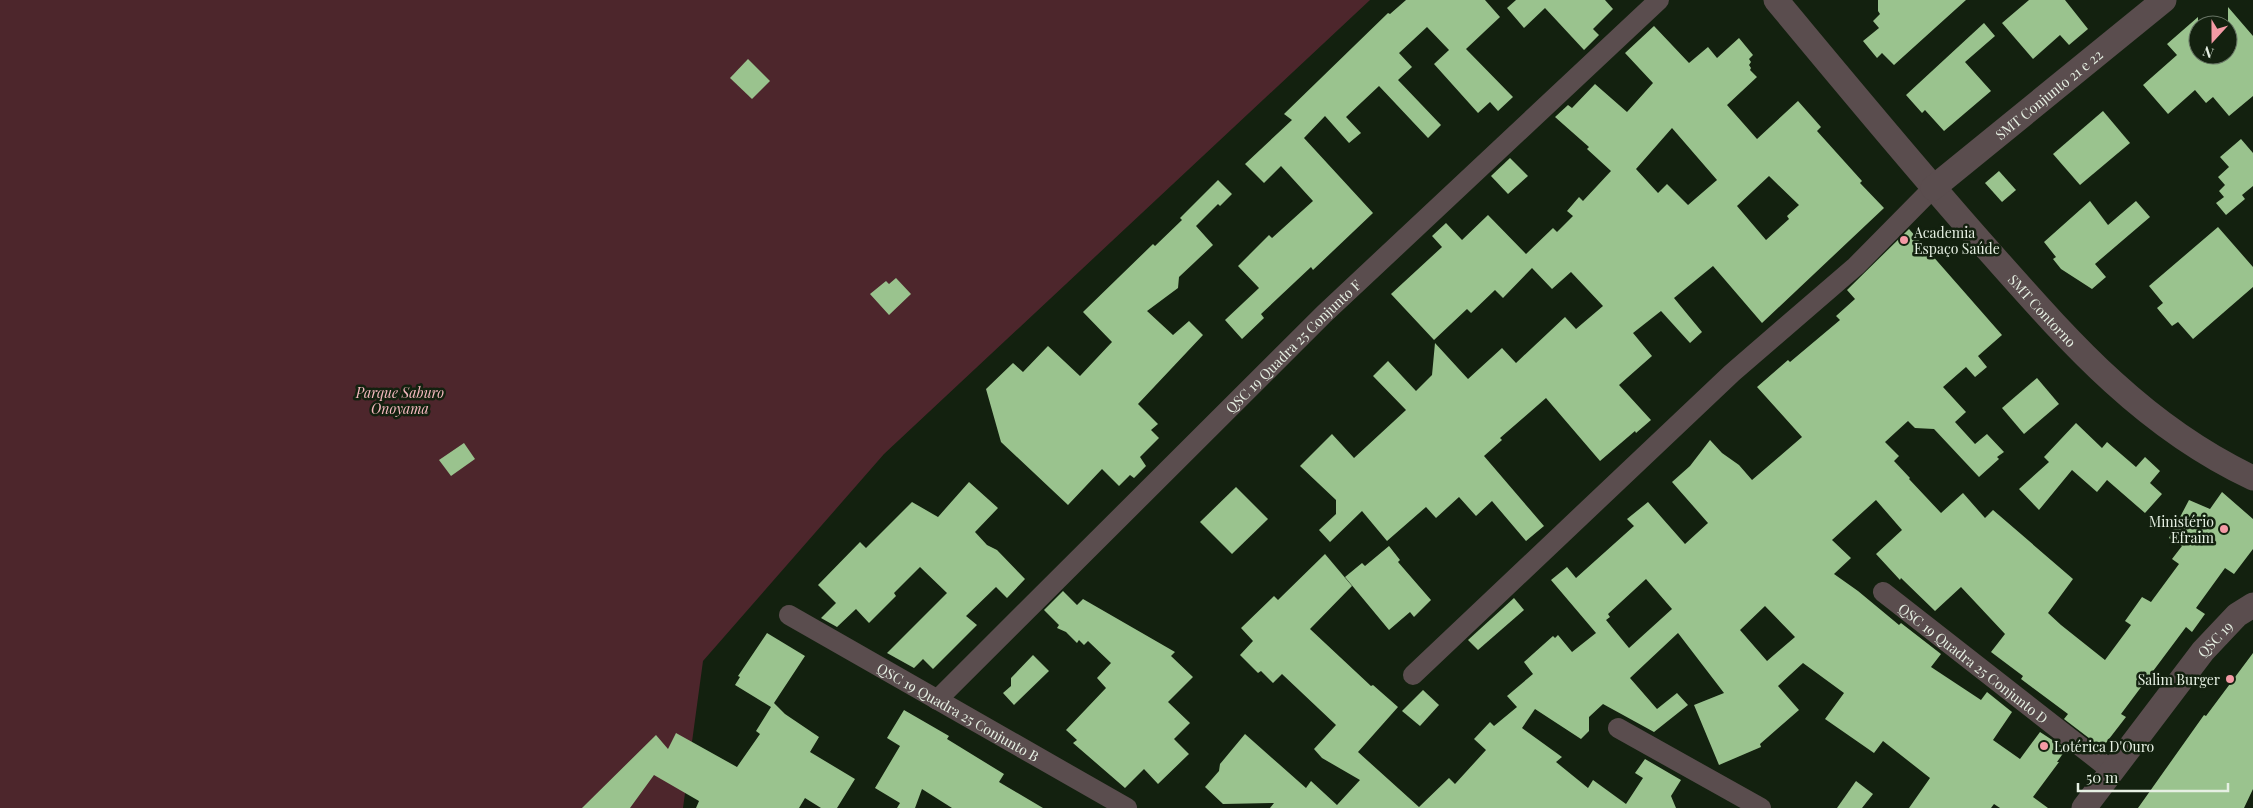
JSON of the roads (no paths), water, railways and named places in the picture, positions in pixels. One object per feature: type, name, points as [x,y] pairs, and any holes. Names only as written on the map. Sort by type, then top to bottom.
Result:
[{"type":"street","name":"QSC 19 Quadra 25 Conjunto F","points":[[937,700],[1324,314],[1659,0]]},
{"type":"street","name":"SMT Contorno","points":[[1776,0],[1933,188],[2031,299],[2088,360],[2121,392],[2171,431],[2249,480]]},
{"type":"street","name":"SMT Conjunto 21 e 22","points":[[1933,188],[2152,4]]},
{"type":"street","points":[[1413,675],[1732,373],[1856,266],[1933,188]]},
{"type":"street","name":"QSC 19","points":[[2084,808],[2203,650],[2245,610],[2253,589]]},
{"type":"street","name":"QSC 19 Quadra 25 Conjunto D","points":[[1883,592],[2112,771]]},
{"type":"street","name":"QSC 19 Quadra 25 Conjunto B","points":[[789,615],[1127,808]]},
{"type":"street","points":[[1618,728],[1762,808]]},
{"type":"place","name":"Academia Espaço Saúde","points":[[1904,240]]},
{"type":"place","name":"Ministério Efraim","points":[[2224,529]]},
{"type":"place","name":"Salim Burger","points":[[2230,679]]},
{"type":"place","name":"Lotérica D'Ouro","points":[[2044,746]]},
{"type":"park label","name":"Parque Saburo Onoyama","points":[[400,400]]}]
